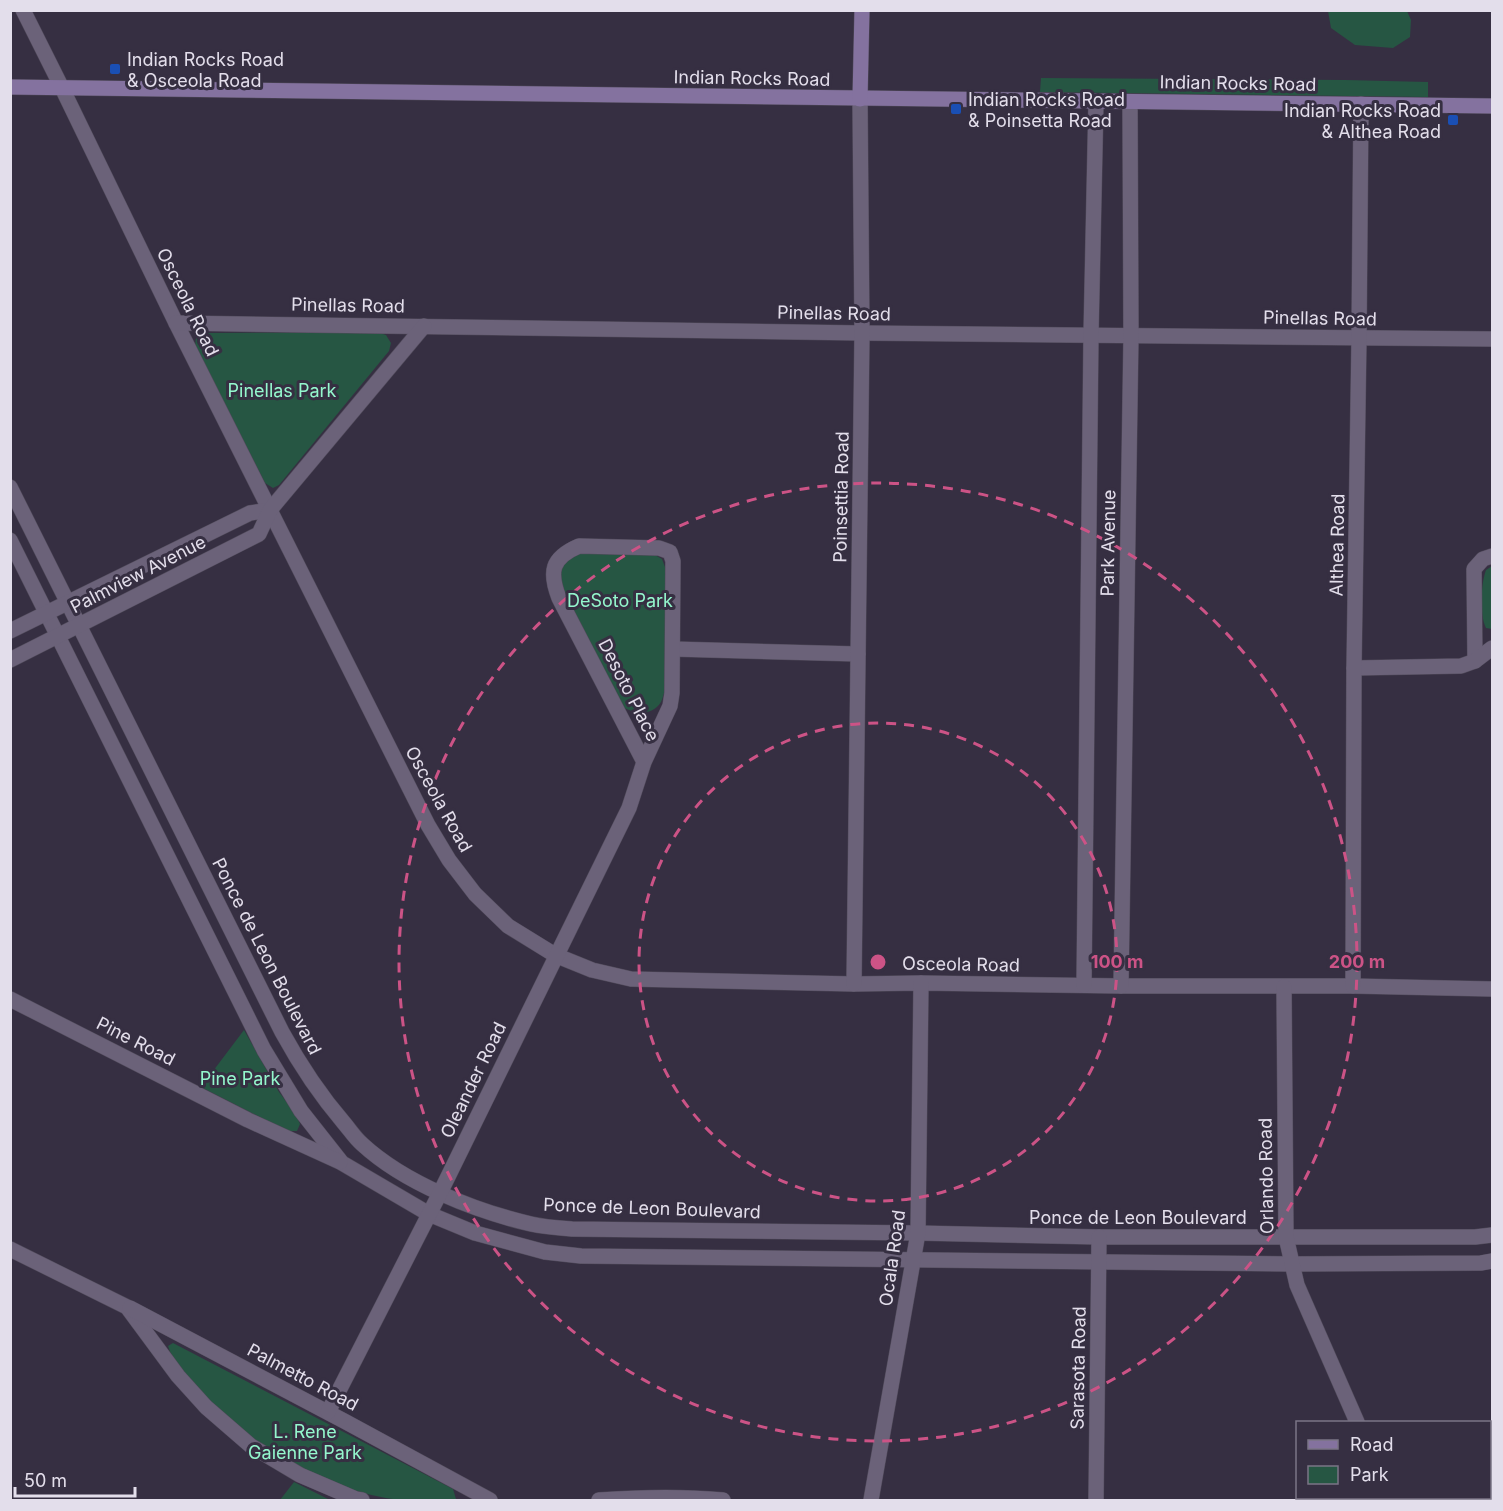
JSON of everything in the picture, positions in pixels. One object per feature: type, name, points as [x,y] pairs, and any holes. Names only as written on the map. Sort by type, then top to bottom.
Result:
[{"type":"street","name":"Osceola Road","points":[[23,10],[176,323],[428,825],[449,860],[475,894],[508,926],[555,956],[592,970],[630,979],[854,984],[1353,986],[1492,989]]},
{"type":"street","name":"Poinsettia Road","points":[[854,984],[862,333],[860,99],[862,10]]},
{"type":"street","name":"Indian Rocks Road","points":[[10,87],[1492,106]]},
{"type":"street","name":"Park Avenue","points":[[1084,985],[1091,335],[1096,101]]},
{"type":"street","name":"Park Avenue","points":[[1121,986],[1131,336],[1130,102]]},
{"type":"street","name":"Althea Road","points":[[1353,986],[1354,668],[1361,104]]},
{"type":"street","name":"Pinellas Road","points":[[176,323],[1492,339]]},
{"type":"street","name":"Palmview Avenue","points":[[10,660],[259,534],[270,510],[424,326]]},
{"type":"street","name":"Ponce de Leon Boulevard","points":[[10,487],[300,1065],[329,1106],[361,1143],[393,1169],[440,1193],[497,1215],[533,1224],[572,1229],[1100,1237],[1475,1237],[1492,1234]]},
{"type":"street","name":"Palmview Avenue","points":[[10,631],[250,513],[270,510]]},
{"type":"street","points":[[10,540],[264,1050],[301,1111],[342,1163],[429,1214],[475,1233],[511,1243],[545,1252],[581,1256],[1292,1264],[1481,1263],[1492,1261]]},
{"type":"street","name":"Desoto Place","points":[[579,546],[659,548],[669,552],[673,561],[672,693],[670,706],[644,762],[554,584],[554,570],[558,559],[579,546]]},
{"type":"street","points":[[1475,661],[1474,569],[1483,559],[1492,556]]},
{"type":"street","points":[[1354,668],[1461,666],[1475,661],[1492,648]]},
{"type":"street","points":[[673,649],[858,654]]},
{"type":"street","name":"Oleander Road","points":[[328,1412],[440,1193],[629,808],[644,762]]},
{"type":"street","name":"Ocala Road","points":[[871,1500],[918,1233],[921,983]]},
{"type":"street","name":"Orlando Road","points":[[1284,987],[1286,1237],[1298,1286],[1357,1421]]},
{"type":"street","name":"Pine Road","points":[[10,999],[248,1120],[342,1163]]},
{"type":"street","name":"Sarasota Road","points":[[1096,1500],[1100,1237]]},
{"type":"street","name":"Palmetto Road","points":[[10,1249],[128,1307],[490,1500]]},
{"type":"street","name":"Palmetto Road","points":[[128,1307],[178,1376],[206,1407],[251,1446],[300,1475],[362,1500]]},
{"type":"street","points":[[598,1500],[693,1497],[723,1500]]},
{"type":"green space","points":[[1328,11],[1407,11],[1411,20],[1410,37],[1393,48],[1355,45],[1331,28]]},
{"type":"green space","points":[[1041,78],[1428,82],[1428,97],[1040,92]]},
{"type":"green space","name":"Pinellas Park","points":[[377,332],[386,335],[391,343],[389,351],[279,485],[273,488],[265,483],[195,346],[196,338],[205,333]]},
{"type":"green space","name":"DeSoto Park","points":[[581,553],[655,555],[662,559],[665,567],[666,687],[661,702],[652,710],[642,713],[621,706],[560,582],[560,566],[564,559]]},
{"type":"green space","points":[[1492,566],[1492,629],[1486,628],[1484,622],[1482,599],[1486,570]]},
{"type":"green space","name":"Pine Park","points":[[244,1030],[279,1092],[295,1113],[300,1124],[297,1131],[287,1131],[201,1087]]},
{"type":"green space","name":"L. Rene Gaienne Park","points":[[173,1343],[453,1489],[456,1499],[406,1501],[371,1495],[327,1481],[287,1463],[253,1440],[198,1391],[177,1365],[168,1346]]},
{"type":"green space","points":[[294,1482],[330,1500],[280,1500]]},
{"type":"place","name":"Indian Rocks Road & Osceola Road","points":[[115,69]]},
{"type":"place","name":"Indian Rocks Road & Poinsetta Road","points":[[956,109]]},
{"type":"place","name":"Indian Rocks Road & Althea Road","points":[[1453,120]]}]
